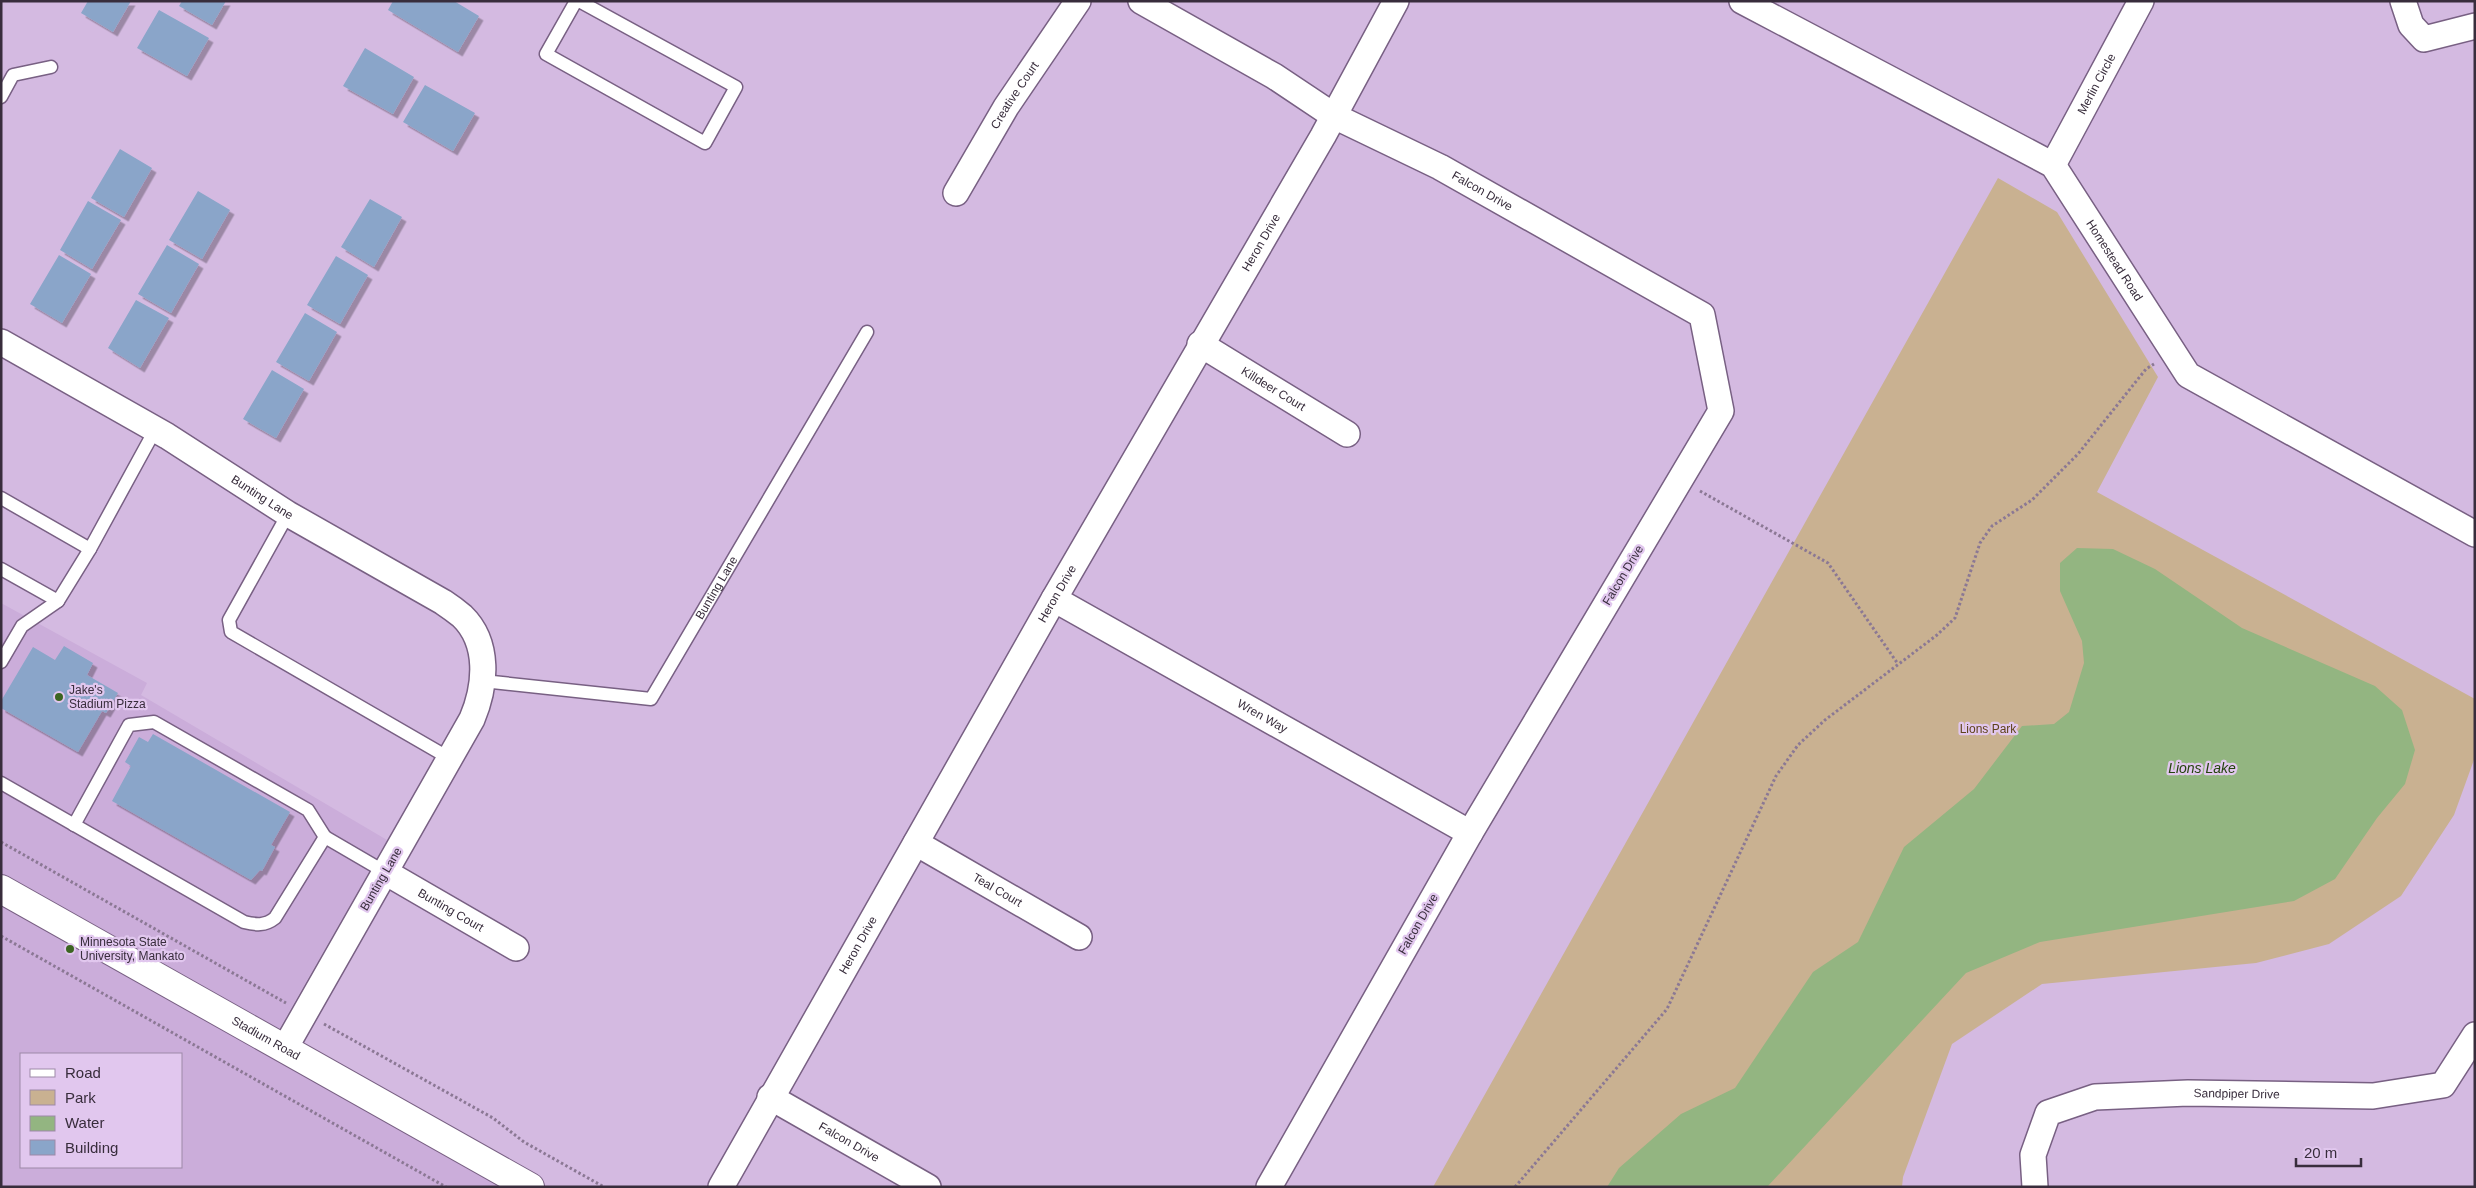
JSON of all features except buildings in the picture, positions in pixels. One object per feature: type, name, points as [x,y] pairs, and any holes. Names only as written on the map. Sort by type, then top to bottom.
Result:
[{"type":"street","name":"Creative Court","points":[[956,194],[1006,107],[1078,1]]},
{"type":"street","points":[[1141,1],[1274,76],[1334,116]]},
{"type":"street","name":"Heron Drive","points":[[721,1187],[770,1097],[1054,599],[1200,344],[1334,116],[1396,1]]},
{"type":"street","name":"Merlin Circle","points":[[2053,165],[2141,1]]},
{"type":"street","points":[[2403,1],[2411,25],[2424,39],[2475,26]]},
{"type":"street","name":"Homestead Road","points":[[1743,2],[2053,165],[2188,375],[2475,534]]},
{"type":"street","name":"Falcon Drive","points":[[1269,1187],[1470,833],[1721,411],[1702,314],[1440,168],[1334,116]]},
{"type":"street","name":"Bunting Lane","points":[[1,342],[155,430],[288,514],[443,602],[462,616],[475,636],[483,659],[483,681],[480,700],[472,719],[285,1048]]},
{"type":"street","name":"Killdeer Court","points":[[1200,344],[1347,434]]},
{"type":"street","name":"Wren Way","points":[[1054,599],[1470,833]]},
{"type":"street","name":"Teal Court","points":[[916,843],[1079,937]]},
{"type":"street","name":"Bunting Court","points":[[385,872],[516,948]]},
{"type":"street","name":"Stadium Road","points":[[1,889],[530,1187]]},
{"type":"street","name":"Sandpiper Drive","points":[[2035,1187],[2033,1154],[2048,1113],[2095,1097],[2188,1093],[2373,1096],[2443,1085],[2475,1035]]},
{"type":"street","name":"Falcon Drive","points":[[770,1097],[928,1187]]},
{"type":"lane","points":[[578,1],[736,87],[706,143],[546,54],[578,1]]},
{"type":"lane","points":[[1,97],[13,75],[51,67]]},
{"type":"lane","name":"Bunting Lane","points":[[483,681],[651,699],[866,332]]},
{"type":"lane","points":[[3,654],[22,626],[58,601],[90,549],[155,430]]},
{"type":"lane","points":[[1,498],[90,549]]},
{"type":"lane","points":[[288,514],[229,620],[231,632],[449,758]]},
{"type":"lane","points":[[1,570],[58,601]]},
{"type":"lane","points":[[74,824],[129,725],[154,722],[308,810],[325,837],[385,872]]},
{"type":"lane","points":[[1,783],[244,922],[254,924],[268,924],[275,918],[325,837]]},
{"type":"path","points":[[1515,1187],[1667,1009],[1680,976],[1776,776],[1793,753],[1825,720],[1937,635],[1955,618],[1980,543],[1992,526],[2032,500],[2078,454],[2146,369],[2173,352]]},
{"type":"path","points":[[1680,479],[1828,564],[1898,664]]},
{"type":"path","points":[[1,936],[446,1187]]},
{"type":"shaded area","points":[[1,603],[147,683],[141,695],[387,840],[278,1031],[538,1187],[1,1187]]},
{"type":"green space","name":"Lions Park","points":[[1998,178],[2057,212],[2158,377],[2097,492],[2475,699],[2475,757],[2454,815],[2401,896],[2329,944],[2256,963],[2042,984],[1952,1044],[1903,1177],[1902,1187],[1433,1187]]},
{"type":"water","name":"Lions Lake","points":[[2077,548],[2113,549],[2155,569],[2242,628],[2375,686],[2402,710],[2415,750],[2405,784],[2377,818],[2335,879],[2294,901],[2040,942],[1966,973],[1767,1187],[1607,1187],[1619,1168],[1681,1114],[1735,1088],[1813,972],[1858,942],[1904,847],[1974,789],[2022,726],[2054,724],[2069,712],[2084,663],[2082,641],[2060,591],[2060,563]]},
{"type":"place","name":"Jake's Stadium Pizza","points":[[59,697]]},
{"type":"place","name":"Minnesota State University, Mankato","points":[[70,949]]}]
